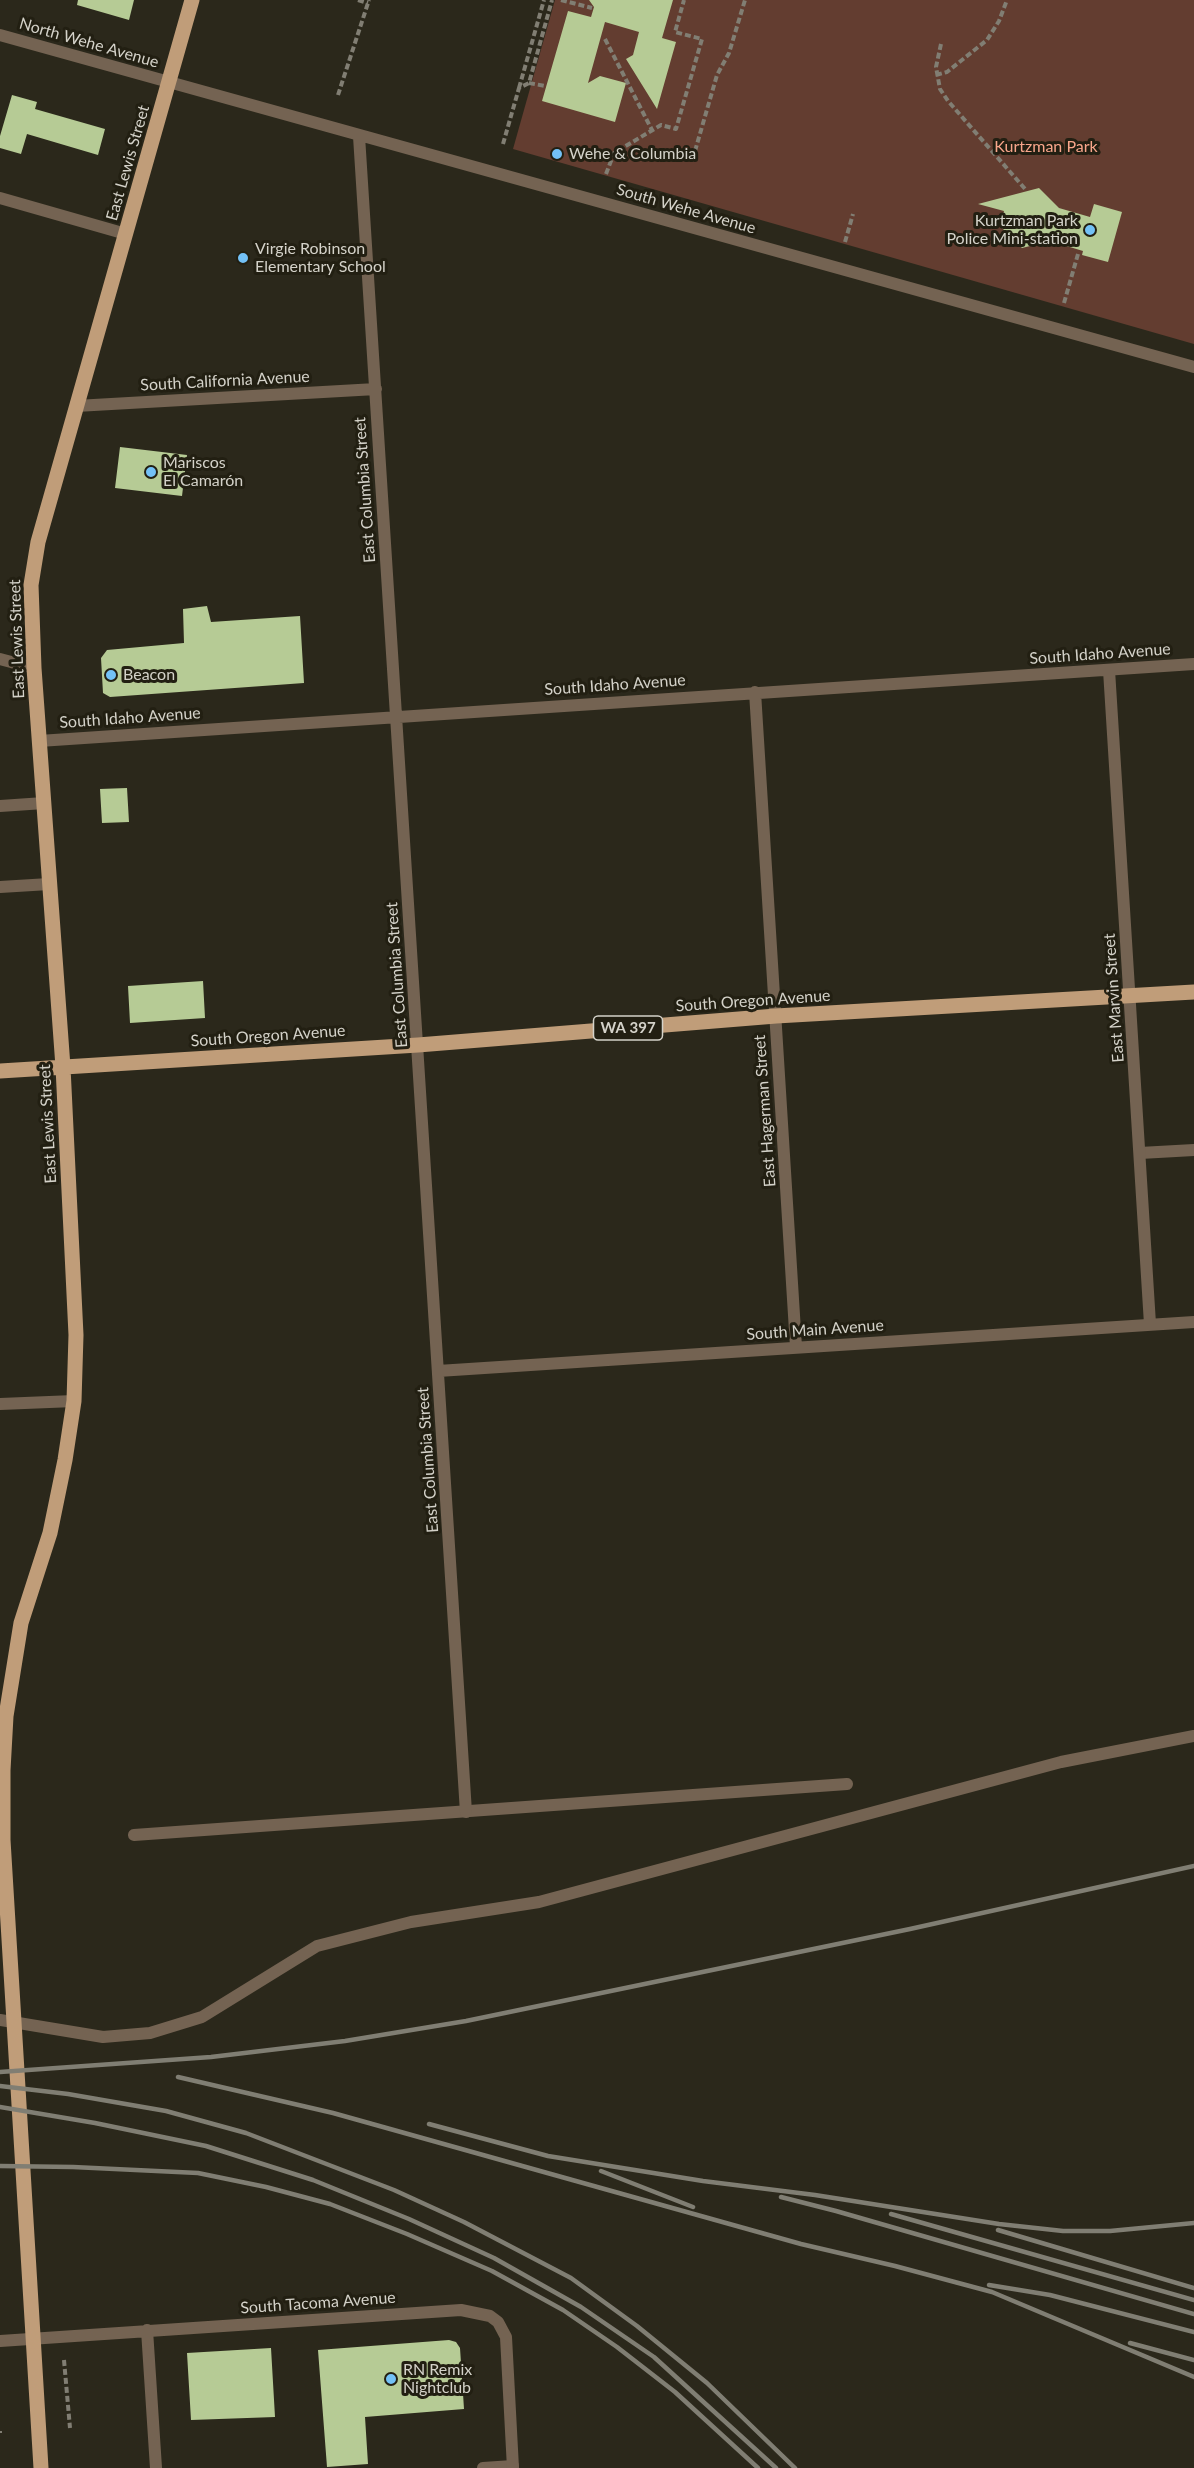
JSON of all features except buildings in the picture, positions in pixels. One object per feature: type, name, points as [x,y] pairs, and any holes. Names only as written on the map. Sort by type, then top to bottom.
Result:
[{"type":"main road","name":"East Lewis Street","points":[[41,2468],[3,1840],[3,1770],[6,1716],[21,1623],[59,1494],[74,1401],[76,1335],[63,1067],[31,603],[38,542],[192,0]]},
{"type":"main road","name":"South Oregon Avenue","points":[[63,1067],[418,1045],[776,1016],[1194,992]]},
{"type":"main road","name":"WA 397","points":[[0,1071],[63,1067]]},
{"type":"street","name":"North Wehe Avenue","points":[[0,34],[169,83]]},
{"type":"street","name":"South Wehe Avenue","points":[[169,83],[1194,367]]},
{"type":"street","name":"East Columbia Street","points":[[359,136],[466,1812]]},
{"type":"street","points":[[0,198],[126,234]]},
{"type":"street","name":"South California Avenue","points":[[76,406],[376,389]]},
{"type":"street","points":[[0,659],[34,668]]},
{"type":"street","name":"South Idaho Avenue","points":[[39,741],[1194,664]]},
{"type":"street","name":"East Marvin Street","points":[[1109,670],[1150,1324]]},
{"type":"street","name":"East Hagerman Street","points":[[755,692],[796,1347]]},
{"type":"street","points":[[0,806],[44,803]]},
{"type":"street","points":[[0,887],[50,884]]},
{"type":"street","points":[[1140,1153],[1194,1150]]},
{"type":"street","name":"South Main Avenue","points":[[438,1371],[1194,1322]]},
{"type":"street","points":[[0,1404],[74,1401]]},
{"type":"street","points":[[0,2020],[103,2037],[150,2033],[202,2017],[317,1946],[411,1922],[539,1902],[1061,1762],[1194,1736]]},
{"type":"street","points":[[134,1835],[848,1784]]},
{"type":"street","name":"South Tacoma Avenue","points":[[0,2341],[461,2310],[490,2316],[503,2329],[506,2337],[513,2467]]},
{"type":"street","points":[[147,2330],[156,2468]]},
{"type":"street","points":[[483,2468],[513,2467]]},
{"type":"path","points":[[338,95],[369,1],[358,0]]},
{"type":"path","points":[[503,144],[544,0]]},
{"type":"path","points":[[519,88],[529,82],[552,0]]},
{"type":"path","points":[[561,0],[592,8]]},
{"type":"path","points":[[606,174],[614,153],[661,125],[676,129],[702,39],[675,32],[684,0]]},
{"type":"path","points":[[695,151],[717,75],[729,52],[745,0]]},
{"type":"path","points":[[936,75],[947,72],[987,40],[999,21],[1007,0]]},
{"type":"path","points":[[605,39],[652,130]]},
{"type":"path","points":[[941,44],[936,75],[940,89],[1026,190]]},
{"type":"path","points":[[529,82],[545,86]]},
{"type":"path","points":[[845,242],[853,214]]},
{"type":"path","points":[[1064,303],[1078,254]]},
{"type":"path","points":[[64,2360],[70,2428]]},
{"type":"green space","name":"Kurtzman Park","points":[[555,0],[1194,0],[1194,344],[513,149]]},
{"type":"railway","points":[[0,2072],[211,2057],[345,2041],[466,2021],[910,1929],[1194,1866]]},
{"type":"railway","points":[[178,2077],[333,2113],[801,2244],[992,2292],[1194,2377]]},
{"type":"railway","points":[[0,2086],[68,2094],[166,2111],[246,2133],[394,2190],[464,2222],[571,2278],[637,2326],[707,2383],[795,2468]]},
{"type":"railway","points":[[0,2107],[95,2123],[206,2146],[313,2180],[409,2219],[494,2258],[581,2307],[654,2357],[776,2468]]},
{"type":"railway","points":[[429,2124],[548,2156],[999,2224],[1063,2231],[1110,2231],[1194,2223]]},
{"type":"railway","points":[[0,2166],[198,2173],[266,2187],[330,2204],[407,2234],[492,2271],[563,2310],[617,2347],[675,2392],[758,2468]]},
{"type":"railway","points":[[601,2171],[693,2207]]},
{"type":"railway","points":[[781,2197],[1194,2314]]},
{"type":"railway","points":[[891,2214],[1194,2300]]},
{"type":"railway","points":[[998,2230],[1194,2288]]},
{"type":"railway","points":[[989,2285],[1050,2295],[1194,2332]]},
{"type":"railway","points":[[1130,2343],[1194,2360]]},
{"type":"place","name":"Wehe & Columbia","points":[[557,154]]},
{"type":"place","name":"Kurtzman Park Police Mini-station","points":[[1090,230]]},
{"type":"place","name":"Virgie Robinson Elementary School","points":[[243,258]]},
{"type":"place","name":"Mariscos El Camarón","points":[[151,472]]},
{"type":"place","name":"Beacon","points":[[111,675]]},
{"type":"place","name":"RN Remix Nightclub","points":[[391,2379]]}]
